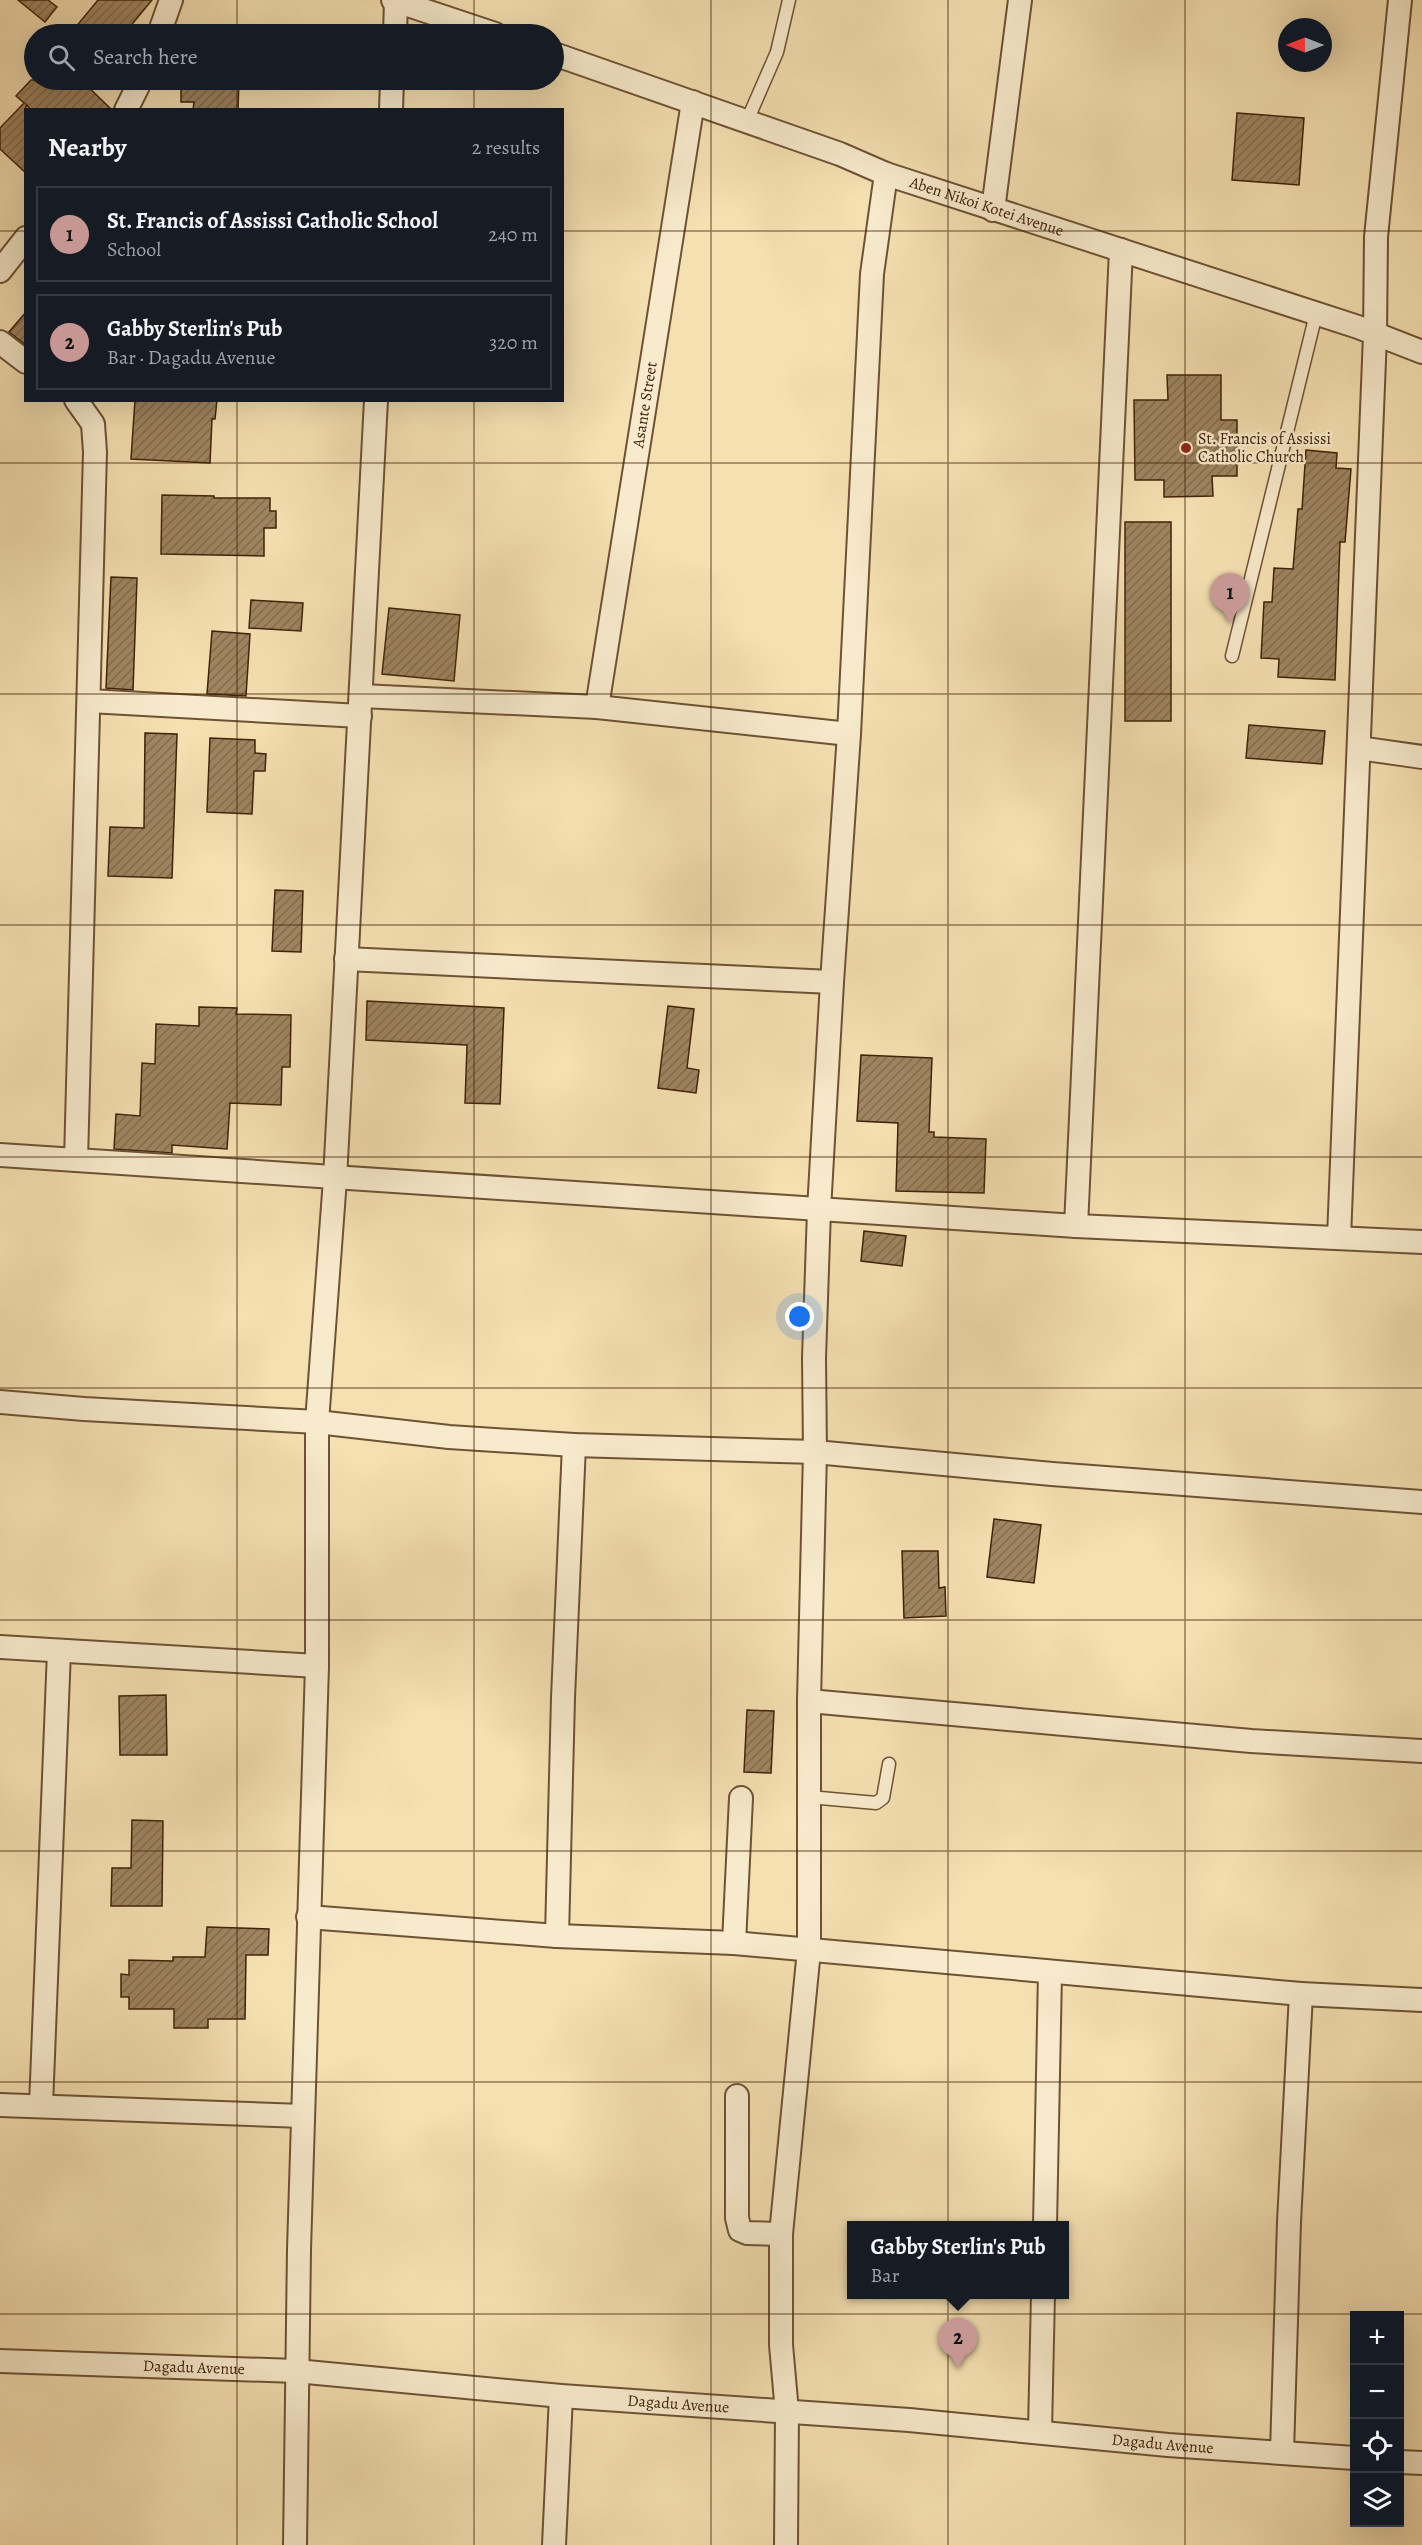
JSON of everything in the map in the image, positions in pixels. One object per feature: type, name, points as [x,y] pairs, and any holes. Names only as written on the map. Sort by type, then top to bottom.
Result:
[{"type":"street","points":[[163,24],[171,0]]},
{"type":"street","points":[[993,210],[1020,0]]},
{"type":"street","points":[[1340,1238],[1375,335],[1376,237],[1400,0]]},
{"type":"street","points":[[394,24],[394,1],[464,24]]},
{"type":"street","name":"Aben Nikoi Kotei Avenue","points":[[564,57],[840,154],[886,174],[1316,314],[1422,352]]},
{"type":"street","points":[[127,108],[136,90]]},
{"type":"street","points":[[391,108],[392,90]]},
{"type":"street","name":"Asante Street","points":[[597,708],[693,102]]},
{"type":"street","points":[[786,2545],[786,2412],[781,2345],[781,2234],[809,1950],[814,1358],[819,1210],[849,734],[872,274],[886,174]]},
{"type":"street","points":[[0,271],[24,241]]},
{"type":"street","points":[[1076,1226],[1121,250]]},
{"type":"street","points":[[0,342],[24,360]]},
{"type":"street","points":[[76,1160],[96,452],[93,424],[77,402]]},
{"type":"street","points":[[295,2545],[296,2371],[316,1666],[317,1422],[335,1179],[376,402]]},
{"type":"street","points":[[89,701],[597,708],[849,734]]},
{"type":"street","points":[[1359,748],[1422,756]]},
{"type":"street","points":[[346,959],[832,982]]},
{"type":"street","points":[[0,1155],[335,1179],[1076,1226],[1422,1242]]},
{"type":"street","points":[[0,1402],[317,1422],[449,1437],[574,1445],[815,1452],[1052,1474],[1422,1502]]},
{"type":"street","points":[[557,1936],[574,1445]]},
{"type":"street","points":[[0,1647],[316,1666]]},
{"type":"street","points":[[41,2106],[59,1650]]},
{"type":"street","points":[[810,1701],[1239,1740],[1422,1751]]},
{"type":"street","points":[[734,1943],[741,1798]]},
{"type":"street","points":[[308,1917],[557,1936],[734,1943],[1301,1994],[1422,2000]]},
{"type":"street","points":[[1045,2221],[1050,1973]]},
{"type":"street","points":[[1282,2452],[1289,2222],[1301,1994]]},
{"type":"street","points":[[736,2096],[736,2218],[740,2230],[747,2233],[781,2234]]},
{"type":"street","points":[[0,2105],[303,2116]]},
{"type":"street","points":[[1040,2431],[1043,2299]]},
{"type":"street","name":"Dagadu Avenue","points":[[0,2361],[296,2371],[561,2396],[1040,2431],[1168,2445],[1350,2458]]},
{"type":"street","points":[[554,2545],[561,2396]]},
{"type":"street","points":[[1404,2462],[1422,2463]]},
{"type":"lane","points":[[747,121],[777,52],[789,0]]},
{"type":"lane","points":[[1232,656],[1316,314]]},
{"type":"lane","points":[[810,1797],[876,1803],[883,1798],[890,1764]]},
{"type":"building","points":[[18,0],[48,0],[57,7],[45,22]]},
{"type":"building","points":[[98,0],[152,0],[132,24],[78,24]]},
{"type":"building","points":[[24,87],[24,90],[91,90],[110,108],[29,108],[26,104],[24,108],[24,171],[0,149],[0,128],[24,103],[16,96]]},
{"type":"building","points":[[181,90],[239,90],[238,108],[193,108],[194,102],[181,102]]},
{"type":"building","points":[[1237,113],[1304,118],[1299,185],[1232,180]]},
{"type":"building","points":[[24,314],[24,343],[9,332]]},
{"type":"building","name":"St. Francis of Assissi Catholic Church","points":[[1167,375],[1221,375],[1221,420],[1237,420],[1237,476],[1212,476],[1213,496],[1164,497],[1164,480],[1135,480],[1134,400],[1168,400]]},
{"type":"building","points":[[135,402],[217,402],[215,419],[212,419],[210,463],[131,459]]},
{"type":"building","points":[[1306,450],[1337,453],[1336,468],[1351,469],[1345,542],[1340,542],[1335,680],[1278,677],[1279,659],[1261,658],[1264,602],[1272,602],[1274,568],[1293,569],[1298,509],[1302,509]]},
{"type":"building","points":[[162,495],[270,498],[270,511],[276,511],[276,528],[264,528],[264,556],[161,554]]},
{"type":"building","points":[[1125,522],[1171,522],[1171,721],[1125,721]]},
{"type":"building","points":[[111,577],[137,578],[133,690],[106,688]]},
{"type":"building","points":[[251,600],[303,603],[301,631],[249,628]]},
{"type":"building","points":[[389,608],[460,615],[454,681],[382,674]]},
{"type":"building","points":[[212,631],[250,634],[246,696],[207,694]]},
{"type":"building","points":[[1249,725],[1325,731],[1322,764],[1246,758]]},
{"type":"building","points":[[145,733],[177,734],[172,878],[108,876],[110,827],[144,828]]},
{"type":"building","points":[[210,738],[255,740],[255,753],[266,754],[265,771],[254,771],[252,814],[207,812]]},
{"type":"building","points":[[275,890],[303,891],[301,952],[272,951]]},
{"type":"building","points":[[367,1001],[504,1008],[500,1104],[465,1103],[467,1045],[366,1040]]},
{"type":"building","points":[[668,1006],[694,1009],[687,1068],[699,1070],[696,1093],[658,1088]]},
{"type":"building","points":[[199,1007],[237,1008],[236,1014],[291,1015],[290,1067],[282,1067],[281,1105],[230,1103],[227,1149],[172,1145],[172,1153],[114,1149],[116,1114],[140,1116],[142,1063],[155,1064],[156,1024],[199,1026]]},
{"type":"building","points":[[861,1055],[932,1058],[929,1132],[934,1132],[934,1137],[986,1139],[984,1193],[896,1191],[898,1123],[857,1121]]},
{"type":"building","points":[[864,1231],[906,1236],[902,1266],[861,1261]]},
{"type":"building","points":[[994,1519],[1041,1525],[1034,1583],[987,1577]]},
{"type":"building","points":[[902,1551],[938,1551],[939,1588],[945,1587],[946,1616],[904,1618]]},
{"type":"building","points":[[166,1695],[167,1755],[120,1755],[119,1696]]},
{"type":"building","points":[[747,1710],[774,1711],[771,1773],[744,1772]]},
{"type":"building","points":[[132,1820],[163,1821],[162,1906],[111,1906],[112,1868],[131,1868]]},
{"type":"building","points":[[207,1927],[269,1929],[268,1955],[246,1955],[245,2019],[208,2019],[208,2028],[174,2028],[174,2009],[129,2009],[129,1997],[121,1997],[121,1974],[129,1975],[129,1960],[173,1961],[173,1957],[205,1957]]},
{"type":"place","name":"St. Francis of Assissi Catholic Church","points":[[1186,448]]},
{"type":"place","name":"St. Francis of Assissi Catholic School","points":[[1230,623]]},
{"type":"place","name":"Gabby Sterlin's Pub","points":[[958,2368]]}]
